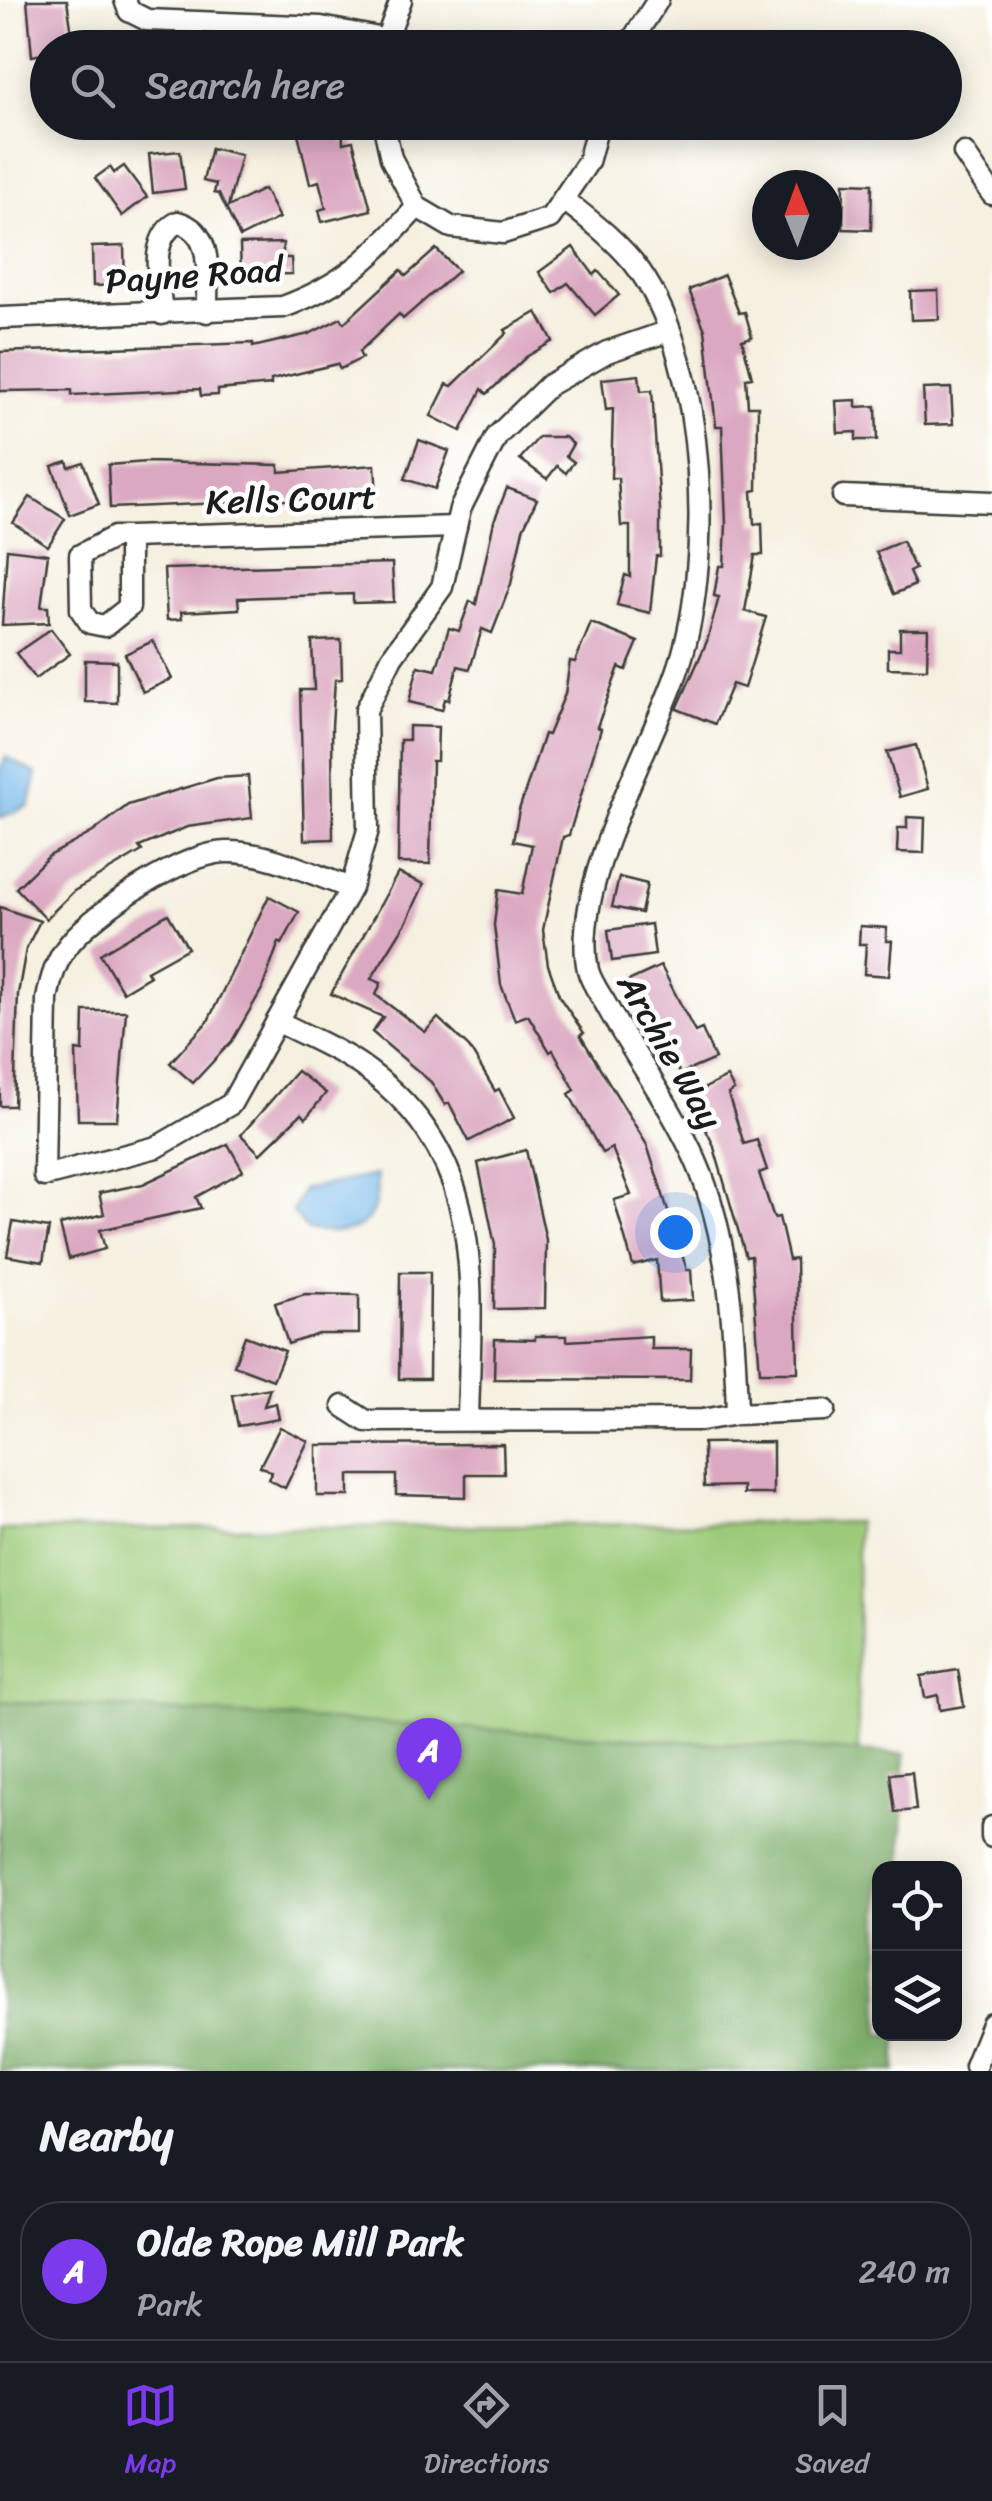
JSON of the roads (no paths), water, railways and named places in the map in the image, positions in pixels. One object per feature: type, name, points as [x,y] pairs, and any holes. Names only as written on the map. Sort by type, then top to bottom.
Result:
[{"type":"street","points":[[124,0],[129,11],[147,20],[329,30]]},
{"type":"street","points":[[389,30],[400,0]]},
{"type":"street","points":[[639,30],[658,0]]},
{"type":"street","points":[[387,140],[391,158],[417,207],[451,227],[502,233],[550,218],[588,162],[594,140]]},
{"type":"street","points":[[964,154],[992,194]]},
{"type":"street","name":"Archie Way","points":[[563,200],[601,228],[641,272],[669,331],[693,402],[700,583],[677,673],[605,852],[587,926],[588,971],[696,1162],[724,1264],[735,1327],[737,1414]]},
{"type":"street","name":"Payne Road","points":[[0,318],[284,307],[323,292],[363,266],[417,207]]},
{"type":"street","points":[[162,314],[158,241],[166,228],[178,222],[195,227],[204,237],[207,312]]},
{"type":"street","points":[[352,888],[256,855],[224,852],[184,862],[97,917],[70,943],[52,971],[46,999],[44,1176],[158,1148],[231,1104],[352,888],[368,830],[366,710],[392,657],[442,587],[460,509],[497,436],[549,385],[607,352],[669,331]]},
{"type":"street","points":[[843,496],[992,502]]},
{"type":"street","name":"Kells Court","points":[[128,537],[456,527]]},
{"type":"street","points":[[278,1021],[360,1064],[414,1114],[446,1161],[466,1217],[470,1284],[468,1420]]},
{"type":"street","points":[[343,1406],[366,1421],[702,1420],[737,1414],[826,1410]]},
{"type":"street","points":[[992,1827],[992,1837]]},
{"type":"street","points":[[975,2066],[992,2024]]},
{"type":"water","points":[[6,757],[37,774],[29,806],[0,818],[0,769]]},
{"type":"water","points":[[376,1175],[374,1208],[361,1226],[338,1232],[307,1230],[292,1212],[303,1189]]},
{"type":"place","name":"Olde Rope Mill Park","points":[[429,1800]]}]
